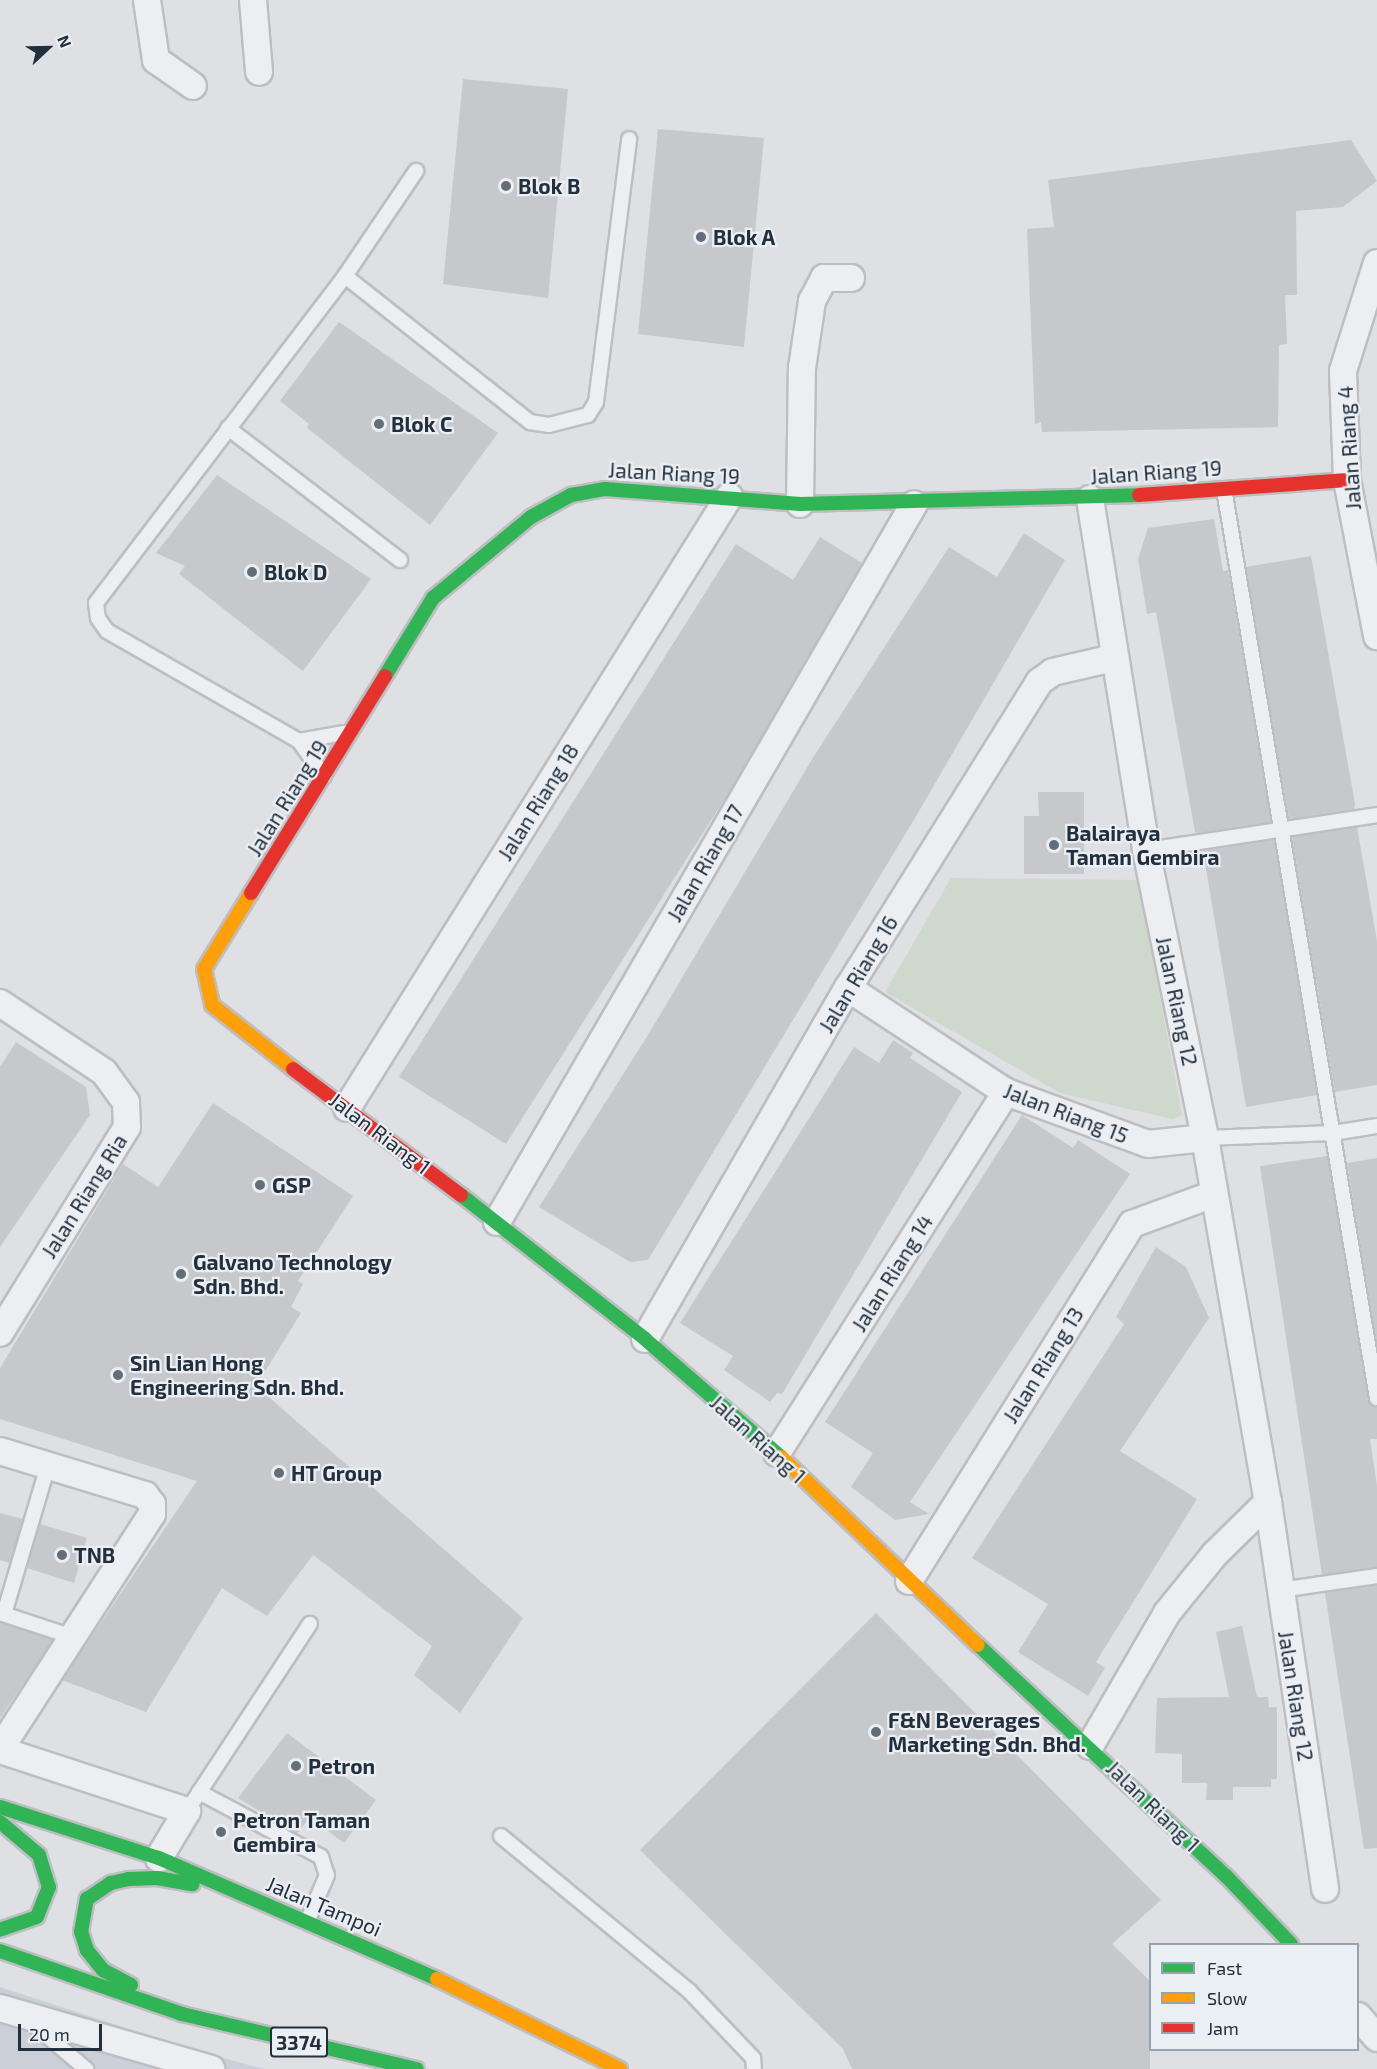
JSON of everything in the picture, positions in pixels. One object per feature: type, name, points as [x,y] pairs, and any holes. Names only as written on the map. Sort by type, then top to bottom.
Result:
[{"type":"street","points":[[147,0],[156,60],[193,86]]},
{"type":"street","points":[[253,0],[255,58],[259,72]]},
{"type":"street","name":"Jalan Riang 4","points":[[1377,263],[1343,371],[1347,480],[1370,576],[1377,636]]},
{"type":"street","points":[[800,504],[802,368],[812,301],[824,278],[851,278]]},
{"type":"street","name":"Jalan Riang 19","points":[[204,969],[325,778],[366,706],[433,598],[552,503],[605,489],[800,504],[914,504],[1090,499],[1347,480]]},
{"type":"street","name":"Jalan Riang 18","points":[[347,1108],[729,497]]},
{"type":"street","name":"Jalan Riang 12","points":[[1090,499],[1113,658],[1146,850],[1205,1138],[1268,1502],[1325,1889]]},
{"type":"street","name":"Jalan Riang 17","points":[[497,1222],[914,504]]},
{"type":"street","name":"Jalan Riang 16","points":[[645,1339],[848,988],[1039,682],[1053,672],[1113,658]]},
{"type":"street","name":"Jalan Riang 1","points":[[204,969],[212,1005],[497,1222],[645,1339],[777,1453],[909,1581],[1090,1746],[1226,1876],[1290,1943]]},
{"type":"street","name":"Jalan Riang 15","points":[[848,988],[1006,1092],[1148,1144],[1205,1138]]},
{"type":"street","name":"Jalan Riang Ria","points":[[0,1003],[110,1079],[126,1102],[127,1127],[0,1333]]},
{"type":"street","name":"Jalan Riang 14","points":[[777,1453],[1006,1092]]},
{"type":"street","name":"Jalan Riang 13","points":[[909,1581],[1132,1224],[1214,1194]]},
{"type":"street","points":[[0,1451],[145,1495],[152,1504],[152,1514],[0,1749],[193,1802],[159,1858]]},
{"type":"street","points":[[1090,1746],[1167,1613],[1215,1554],[1268,1502]]},
{"type":"street","name":"Jalan Tampoi","points":[[0,1807],[159,1858],[308,1920],[504,2010],[620,2069]]},
{"type":"street","points":[[0,1822],[39,1855],[49,1887],[45,1905],[37,1917],[23,1925],[0,1930]]},
{"type":"street","points":[[182,2014],[103,1970],[87,1950],[81,1932],[87,1899],[111,1883],[129,1879],[157,1878],[236,1891]]},
{"type":"street","name":"3374","points":[[0,1951],[182,2014],[417,2069]]},
{"type":"street","points":[[11,2012],[211,2069]]},
{"type":"street","points":[[1359,2017],[1377,2038]]},
{"type":"lane","points":[[345,276],[530,422],[549,425],[588,415],[596,402],[629,139]]},
{"type":"lane","points":[[325,778],[299,741],[107,631],[98,618],[96,603],[345,276],[416,171]]},
{"type":"lane","points":[[228,428],[400,560]]},
{"type":"lane","points":[[1224,488],[1279,829],[1377,1398]]},
{"type":"lane","points":[[299,741],[342,734],[366,706]]},
{"type":"lane","points":[[1146,850],[1377,815]]},
{"type":"lane","points":[[1205,1138],[1333,1133],[1377,1126]]},
{"type":"lane","points":[[48,1465],[2,1613],[73,1636]]},
{"type":"lane","points":[[1280,1590],[1377,1576]]},
{"type":"lane","points":[[308,1920],[327,1875],[321,1857],[193,1802],[310,1624]]},
{"type":"lane","points":[[501,1836],[689,1991],[753,2058],[754,2069]]},
{"type":"lane","points":[[11,2012],[86,2069]]},
{"type":"shaded area","points":[[951,878],[1138,880],[1182,1115],[1172,1119],[1060,1093],[885,992]]},
{"type":"shaded area","points":[[0,1987],[194,2050],[263,2069],[0,2069]]},
{"type":"building","name":"Blok B","points":[[463,79],[568,89],[548,298],[443,284]]},
{"type":"building","name":"Blok A","points":[[658,129],[764,138],[744,347],[638,334]]},
{"type":"building","points":[[1351,140],[1377,181],[1343,207],[1296,211],[1297,295],[1285,295],[1287,344],[1279,345],[1278,427],[1042,432],[1041,422],[1035,424],[1027,229],[1054,227],[1048,180]]},
{"type":"building","name":"Blok C","points":[[339,322],[498,433],[430,525],[307,428],[309,424],[280,401]]},
{"type":"building","name":"Blok D","points":[[217,475],[371,579],[303,671],[179,574],[185,566],[156,553]]},
{"type":"building","points":[[1214,519],[1223,571],[1228,570],[1271,822],[1199,833],[1195,832],[1156,612],[1147,614],[1138,559],[1148,528]]},
{"type":"building","points":[[1024,533],[1065,560],[915,818],[648,1260],[630,1262],[539,1207],[648,1035],[814,756],[949,547],[997,577]]},
{"type":"building","points":[[820,537],[862,563],[734,784],[506,1144],[399,1077],[736,544],[793,580]]},
{"type":"building","points":[[1311,556],[1355,804],[1354,809],[1289,819],[1246,567]]},
{"type":"building","name":"Balairaya Taman Gembira","points":[[1038,792],[1084,792],[1084,874],[1024,874],[1024,816],[1039,816]]},
{"type":"building","points":[[1357,827],[1377,941],[1377,1085],[1335,1092],[1292,837]]},
{"type":"building","points":[[1274,840],[1317,1095],[1246,1107],[1203,851]]},
{"type":"building","points":[[893,1040],[913,1053],[910,1058],[962,1092],[782,1394],[777,1393],[770,1402],[724,1370],[733,1356],[680,1323],[854,1047],[879,1063]]},
{"type":"building","points":[[16,1042],[86,1087],[90,1115],[0,1247],[0,1067]]},
{"type":"building","points":[[213,1103],[353,1196],[298,1281],[303,1284],[291,1307],[301,1313],[256,1386],[523,1618],[460,1713],[414,1675],[432,1646],[313,1555],[267,1616],[222,1588],[146,1712],[62,1680],[197,1481],[0,1419],[0,1368],[123,1164],[158,1187]]},
{"type":"building","points":[[1022,1115],[1073,1148],[1078,1140],[1130,1174],[910,1502],[929,1514],[895,1520],[851,1487],[873,1453],[825,1422]]},
{"type":"building","points":[[1327,1156],[1368,1400],[1377,1407],[1377,1439],[1370,1439],[1377,1486],[1377,1567],[1322,1575],[1260,1166]]},
{"type":"building","points":[[1377,1158],[1377,1344],[1347,1163]]},
{"type":"building","points":[[1156,1247],[1186,1267],[1209,1318],[1120,1451],[1197,1499],[1096,1662],[1105,1668],[1088,1696],[1018,1652],[1048,1604],[972,1558],[1124,1324],[1116,1317]]},
{"type":"building","points":[[0,1513],[23,1519],[10,1563],[0,1560]]},
{"type":"building","name":"TNB","points":[[40,1524],[87,1538],[74,1583],[27,1568]]},
{"type":"building","points":[[1377,1585],[1377,1848],[1364,1849],[1325,1593]]},
{"type":"building","name":"F&N Beverages Marketing Sdn. Bhd.","points":[[876,1613],[1161,1900],[1112,1944],[1149,1980],[1150,2069],[852,2069],[843,2049],[640,1850]]},
{"type":"building","points":[[0,1622],[53,1640],[0,1718]]},
{"type":"building","points":[[1242,1626],[1257,1697],[1268,1697],[1269,1707],[1277,1707],[1277,1779],[1271,1779],[1271,1787],[1233,1787],[1233,1800],[1206,1800],[1207,1783],[1182,1783],[1182,1754],[1155,1753],[1157,1698],[1229,1697],[1216,1632]]},
{"type":"building","name":"Petron","points":[[287,1733],[376,1800],[344,1843],[310,1817],[297,1834],[238,1798]]},
{"type":"traffic: fast","points":[[385,676],[433,598],[531,517],[571,495],[605,489],[800,504],[1139,495]]},
{"type":"traffic: fast","points":[[461,1195],[645,1339],[781,1457]]},
{"type":"traffic: fast","points":[[978,1645],[1226,1876],[1290,1943]]},
{"type":"traffic: fast","points":[[0,1807],[159,1858],[437,1979]]},
{"type":"traffic: fast","points":[[0,1822],[39,1855],[49,1887],[37,1917],[0,1930]]},
{"type":"traffic: fast","points":[[131,1985],[103,1970],[87,1950],[81,1932],[87,1899],[111,1883],[129,1879],[157,1878],[192,1884]]},
{"type":"traffic: fast","points":[[0,1951],[182,2014],[417,2069]]},
{"type":"traffic: slow","points":[[251,893],[204,969],[212,1005],[293,1069]]},
{"type":"traffic: slow","points":[[781,1457],[978,1645]]},
{"type":"traffic: slow","points":[[437,1979],[620,2069]]},
{"type":"traffic: jam","points":[[1139,495],[1347,480]]},
{"type":"traffic: jam","points":[[251,893],[385,676]]},
{"type":"traffic: jam","points":[[293,1069],[461,1195]]},
{"type":"place","name":"Blok B","points":[[506,186]]},
{"type":"place","name":"Blok A","points":[[701,237]]},
{"type":"place","name":"Blok C","points":[[379,424]]},
{"type":"place","name":"Blok D","points":[[252,572]]},
{"type":"place","name":"Balairaya Taman Gembira","points":[[1054,845]]},
{"type":"place","name":"GSP","points":[[260,1185]]},
{"type":"place","name":"Galvano Technology Sdn. Bhd.","points":[[181,1274]]},
{"type":"place","name":"Sin Lian Hong Engineering Sdn. Bhd.","points":[[118,1375]]},
{"type":"place","name":"HT Group","points":[[279,1473]]},
{"type":"place","name":"TNB","points":[[62,1555]]},
{"type":"place","name":"F&N Beverages Marketing Sdn. Bhd.","points":[[876,1732]]},
{"type":"place","name":"Petron","points":[[296,1766]]},
{"type":"place","name":"Petron Taman Gembira","points":[[221,1832]]}]
